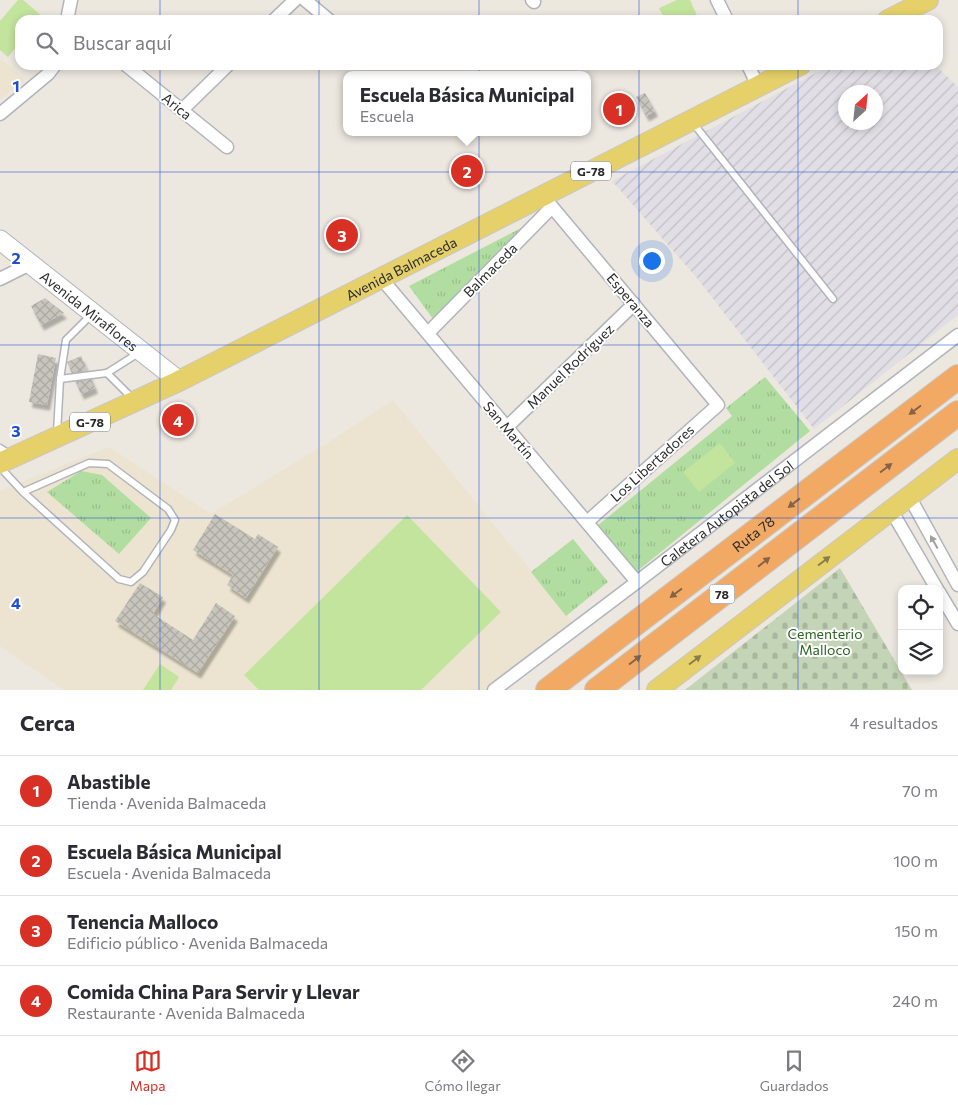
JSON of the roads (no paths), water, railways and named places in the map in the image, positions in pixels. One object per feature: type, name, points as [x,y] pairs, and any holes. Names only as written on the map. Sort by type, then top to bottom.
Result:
[{"type":"highway","name":"Ruta 78","points":[[548,690],[958,377]]},
{"type":"highway","name":"Ruta 78","points":[[597,690],[958,413]]},
{"type":"main road","points":[[897,15],[922,1]]},
{"type":"main road","name":"Avenida Balmaceda","points":[[3,459],[57,437],[179,381],[381,278],[548,201],[691,120],[790,70]]},
{"type":"main road","name":"Avenida Miraflores","points":[[0,240],[179,381]]},
{"type":"main road","points":[[657,690],[958,459]]},
{"type":"street","points":[[69,15],[71,0]]},
{"type":"street","points":[[279,15],[295,0]]},
{"type":"street","points":[[305,0],[323,15]]},
{"type":"street","points":[[717,0],[724,15]]},
{"type":"street","points":[[0,114],[51,70]]},
{"type":"street","name":"Arica","points":[[132,70],[227,147]]},
{"type":"street","points":[[182,110],[223,70]]},
{"type":"street","points":[[750,70],[758,86]]},
{"type":"street","name":"Esperanza","points":[[548,201],[718,405]]},
{"type":"street","name":"Balmaceda","points":[[428,333],[548,201]]},
{"type":"street","points":[[0,279],[30,264]]},
{"type":"street","name":"San Martín","points":[[381,278],[637,582]]},
{"type":"street","name":"Manuel Rodríguez","points":[[507,427],[634,304]]},
{"type":"street","name":"Caletera Autopista del Sol","points":[[494,690],[958,335]]},
{"type":"street","name":"Los Libertadores","points":[[586,522],[718,405]]},
{"type":"street","points":[[909,496],[958,585]]},
{"type":"street","points":[[891,510],[935,585]]},
{"type":"street","points":[[943,598],[958,624]]},
{"type":"lane","points":[[691,120],[833,299]]},
{"type":"lane","points":[[57,437],[60,379],[66,340],[93,313]]},
{"type":"lane","points":[[60,379],[107,373],[141,351]]},
{"type":"lane","points":[[107,373],[135,401]]},
{"type":"lane","points":[[3,459],[23,492],[119,579],[131,582],[143,572],[171,530],[175,520],[168,509],[108,464],[89,462],[23,492]]},
{"type":"place","name":"Abastible","points":[[619,109]]},
{"type":"place","name":"Escuela Básica Municipal","points":[[467,171]]},
{"type":"place","name":"Tenencia Malloco","points":[[342,235]]},
{"type":"place","name":"Comida China Para Servir y Llevar","points":[[178,420]]},
{"type":"park label","name":"Cementerio Malloco","points":[[825,642]]}]
